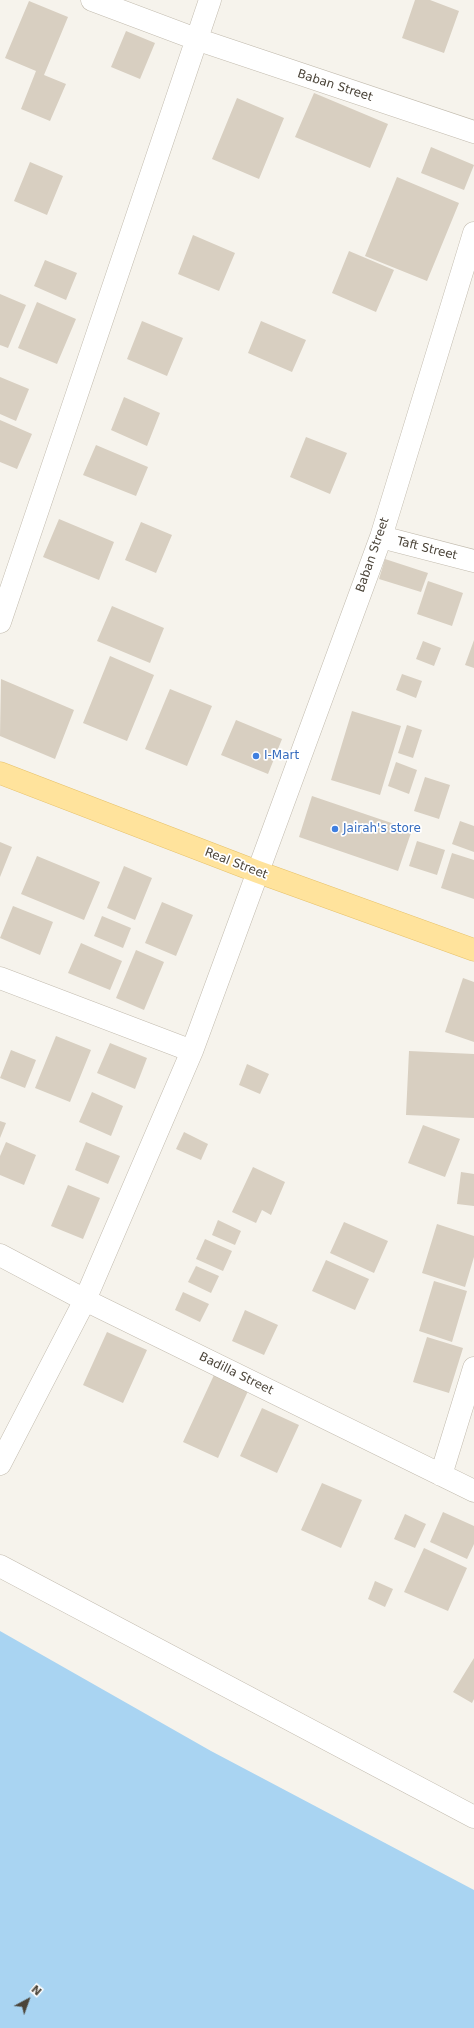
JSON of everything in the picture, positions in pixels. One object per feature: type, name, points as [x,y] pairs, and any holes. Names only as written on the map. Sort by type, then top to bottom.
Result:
[{"type":"main road","name":"Real Street","points":[[0,773],[258,872],[474,950]]},
{"type":"street","name":"Baban Street","points":[[92,0],[196,39],[474,132]]},
{"type":"street","points":[[0,622],[210,0]]},
{"type":"street","name":"Baban Street","points":[[0,1464],[85,1300],[192,1051],[380,537],[474,233]]},
{"type":"street","name":"Taft Street","points":[[380,537],[474,561]]},
{"type":"street","points":[[0,978],[192,1051]]},
{"type":"street","name":"Badilla Street","points":[[0,1255],[85,1300],[474,1491]]},
{"type":"street","points":[[442,1475],[474,1368]]},
{"type":"street","points":[[0,1566],[474,1817]]},
{"type":"water","points":[[0,1631],[211,1751],[474,1890],[474,2028],[0,2028]]},
{"type":"building","points":[[415,0],[430,0],[459,11],[444,53],[402,38]]},
{"type":"building","points":[[29,1],[68,17],[44,75],[66,84],[50,121],[21,109],[36,71],[5,58]]},
{"type":"building","points":[[126,31],[155,43],[140,79],[111,67]]},
{"type":"building","points":[[314,93],[388,124],[370,168],[295,137]]},
{"type":"building","points":[[237,98],[284,118],[259,179],[212,159]]},
{"type":"building","points":[[431,147],[474,165],[464,190],[421,173]]},
{"type":"building","points":[[30,162],[63,176],[47,215],[14,201]]},
{"type":"building","points":[[397,177],[459,203],[427,281],[365,256]]},
{"type":"building","points":[[193,235],[235,253],[219,291],[178,274]]},
{"type":"building","points":[[349,251],[394,270],[376,312],[332,293]]},
{"type":"building","points":[[45,260],[77,273],[66,300],[34,286]]},
{"type":"building","points":[[0,294],[26,305],[8,348],[0,345]]},
{"type":"building","points":[[37,302],[76,319],[57,364],[18,348]]},
{"type":"building","points":[[142,321],[183,338],[167,376],[127,359]]},
{"type":"building","points":[[261,321],[306,340],[292,372],[248,353]]},
{"type":"building","points":[[0,377],[29,389],[16,421],[0,414]]},
{"type":"building","points":[[124,397],[160,413],[147,446],[111,430]]},
{"type":"building","points":[[0,420],[32,434],[17,469],[0,462]]},
{"type":"building","points":[[306,437],[347,453],[330,494],[290,477]]},
{"type":"building","points":[[96,445],[148,467],[136,496],[83,475]]},
{"type":"building","points":[[59,519],[114,542],[99,580],[43,557]]},
{"type":"building","points":[[141,522],[172,535],[156,573],[125,560]]},
{"type":"building","points":[[385,559],[428,573],[421,592],[379,579]]},
{"type":"building","points":[[428,581],[463,593],[452,626],[417,614]]},
{"type":"building","points":[[112,606],[164,628],[150,663],[97,641]]},
{"type":"building","points":[[474,640],[474,668],[465,665]]},
{"type":"building","points":[[423,641],[441,648],[434,666],[416,659]]},
{"type":"building","points":[[110,656],[154,675],[127,741],[83,723]]},
{"type":"building","points":[[402,674],[422,681],[416,698],[396,690]]},
{"type":"building","points":[[1,679],[74,710],[55,759],[0,736]]},
{"type":"building","points":[[170,689],[212,706],[187,766],[145,749]]},
{"type":"building","points":[[352,711],[401,726],[380,795],[331,780]]},
{"type":"building","points":[[236,720],[282,739],[268,774],[221,755]]},
{"type":"building","points":[[407,725],[422,730],[413,758],[398,753]]},
{"type":"building","points":[[396,762],[417,770],[409,794],[388,786]]},
{"type":"building","points":[[425,777],[450,785],[439,819],[414,811]]},
{"type":"building","points":[[312,796],[412,830],[398,871],[299,837]]},
{"type":"building","points":[[460,821],[474,826],[474,852],[452,844]]},
{"type":"building","points":[[417,841],[445,850],[437,875],[409,866]]},
{"type":"building","points":[[0,842],[12,847],[0,877]]},
{"type":"building","points":[[452,853],[474,860],[474,899],[441,888]]},
{"type":"building","points":[[37,856],[100,882],[84,920],[21,894]]},
{"type":"building","points":[[124,866],[152,878],[135,920],[107,908]]},
{"type":"building","points":[[162,902],[193,915],[176,956],[145,943]]},
{"type":"building","points":[[13,906],[53,922],[40,955],[0,938]]},
{"type":"building","points":[[102,916],[131,928],[123,948],[94,936]]},
{"type":"building","points":[[81,943],[122,961],[110,990],[68,973]]},
{"type":"building","points":[[136,950],[164,962],[144,1010],[116,998]]},
{"type":"building","points":[[463,978],[474,982],[474,1042],[445,1032]]},
{"type":"building","points":[[56,1036],[91,1050],[70,1102],[35,1088]]},
{"type":"building","points":[[110,1043],[147,1058],[135,1089],[97,1073]]},
{"type":"building","points":[[11,1050],[36,1060],[25,1088],[0,1078]]},
{"type":"building","points":[[409,1051],[474,1054],[474,1118],[406,1115]]},
{"type":"building","points":[[247,1064],[269,1074],[260,1094],[239,1085]]},
{"type":"building","points":[[92,1092],[123,1106],[111,1136],[79,1122]]},
{"type":"building","points":[[0,1121],[6,1123],[0,1138]]},
{"type":"building","points":[[423,1125],[460,1139],[445,1177],[408,1163]]},
{"type":"building","points":[[184,1132],[208,1144],[201,1160],[176,1149]]},
{"type":"building","points":[[6,1142],[36,1155],[24,1185],[0,1175],[0,1156]]},
{"type":"building","points":[[86,1142],[120,1156],[108,1184],[75,1170]]},
{"type":"building","points":[[253,1167],[285,1182],[271,1215],[262,1210],[256,1223],[232,1212]]},
{"type":"building","points":[[461,1172],[474,1174],[474,1206],[457,1204]]},
{"type":"building","points":[[68,1185],[100,1198],[83,1239],[51,1226]]},
{"type":"building","points":[[218,1220],[241,1231],[235,1245],[212,1235]]},
{"type":"building","points":[[344,1222],[388,1241],[374,1273],[330,1253]]},
{"type":"building","points":[[437,1224],[474,1236],[474,1257],[465,1287],[422,1273]]},
{"type":"building","points":[[205,1239],[232,1251],[223,1271],[196,1259]]},
{"type":"building","points":[[326,1260],[369,1279],[355,1310],[312,1291]]},
{"type":"building","points":[[196,1266],[219,1276],[211,1293],[188,1282]]},
{"type":"building","points":[[434,1281],[467,1291],[452,1342],[419,1331]]},
{"type":"building","points":[[183,1292],[209,1304],[200,1322],[175,1310]]},
{"type":"building","points":[[245,1310],[278,1325],[264,1355],[232,1341]]},
{"type":"building","points":[[107,1332],[147,1350],[123,1403],[83,1385]]},
{"type":"building","points":[[427,1337],[463,1348],[449,1393],[413,1382]]},
{"type":"building","points":[[214,1375],[248,1391],[218,1458],[183,1442]]},
{"type":"building","points":[[262,1408],[299,1425],[277,1473],[240,1456]]},
{"type":"building","points":[[322,1483],[362,1500],[341,1548],[301,1530]]},
{"type":"building","points":[[443,1512],[474,1526],[474,1544],[467,1559],[430,1542]]},
{"type":"building","points":[[405,1514],[426,1524],[415,1548],[394,1539]]},
{"type":"building","points":[[424,1548],[467,1568],[448,1611],[404,1592]]},
{"type":"building","points":[[375,1581],[393,1589],[385,1607],[368,1599]]},
{"type":"building","points":[[474,1658],[474,1699],[472,1703],[453,1692]]},
{"type":"place","name":"I-Mart","points":[[256,756]]},
{"type":"place","name":"Jairah's store","points":[[335,829]]}]
